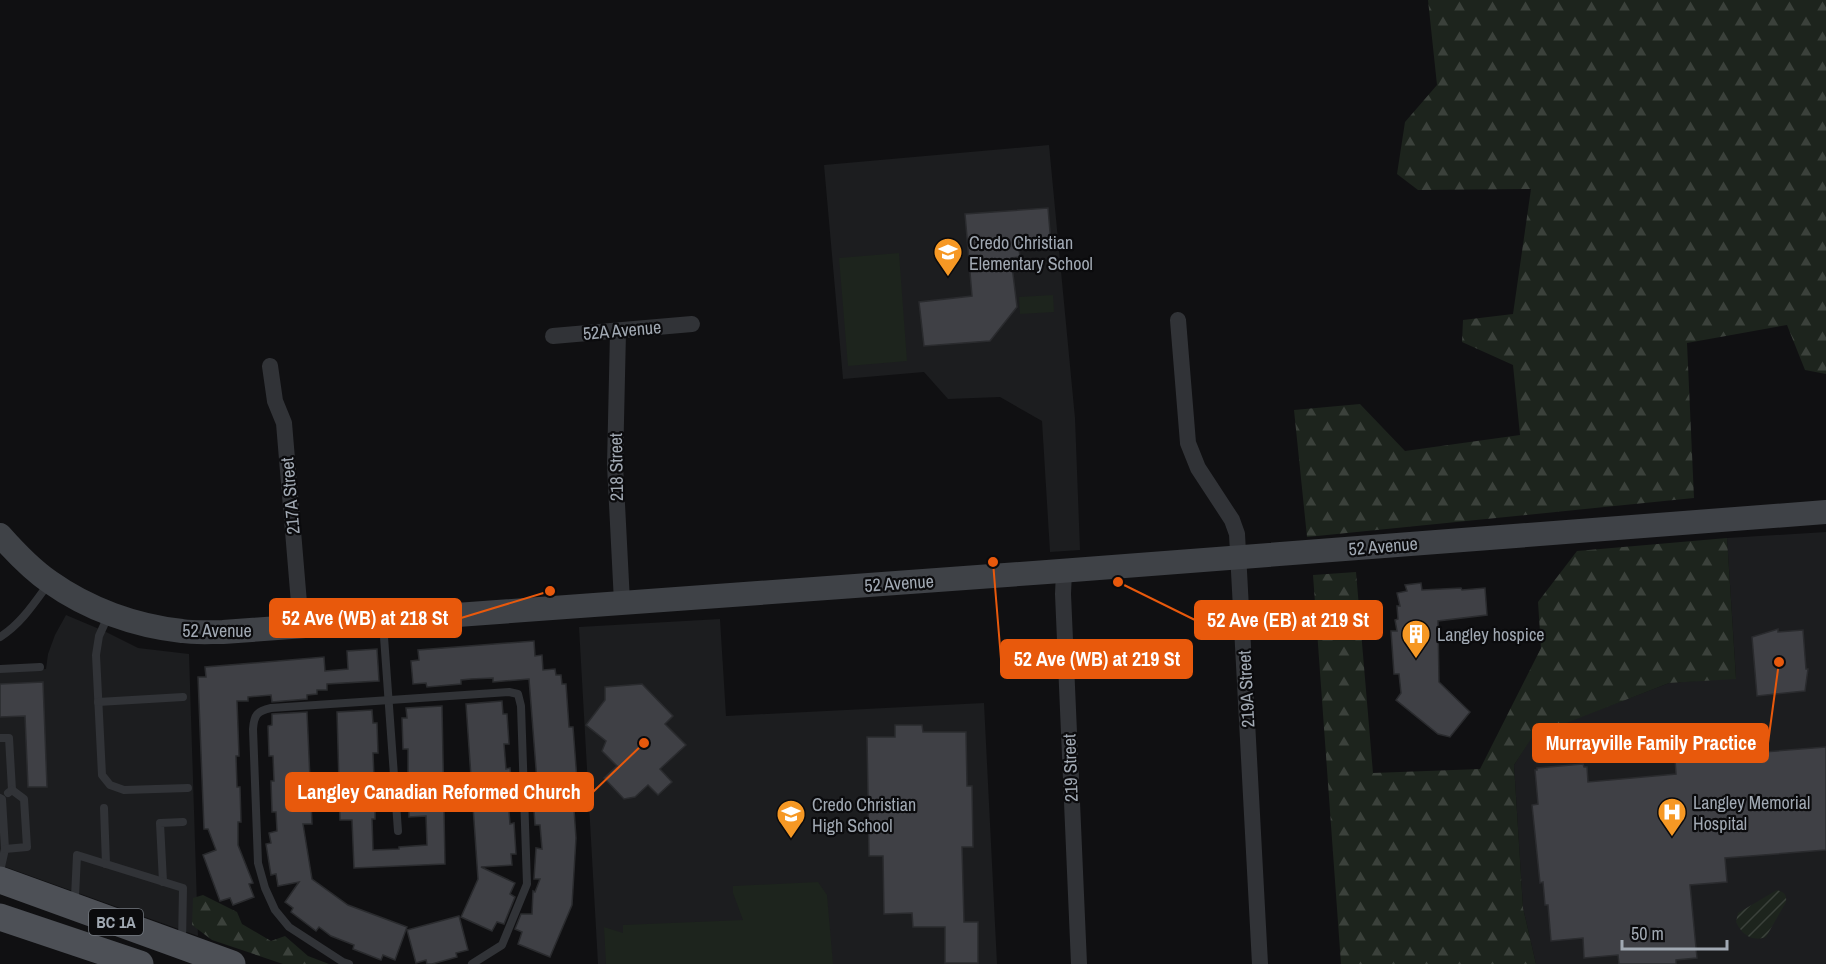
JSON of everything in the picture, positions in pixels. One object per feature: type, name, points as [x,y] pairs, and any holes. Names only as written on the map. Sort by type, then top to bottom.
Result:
[{"type":"main road","name":"BC 1A","points":[[0,880],[231,964]]},
{"type":"main road","name":"BC 1A","points":[[0,916],[140,964]]},
{"type":"street","name":"219A Street","points":[[1178,320],[1188,444],[1198,468],[1232,520],[1237,534],[1260,964]]},
{"type":"street","name":"52A Avenue","points":[[553,336],[692,324]]},
{"type":"street","name":"218 Street","points":[[618,332],[615,465],[622,602]]},
{"type":"street","name":"217A Street","points":[[270,366],[275,401],[284,423],[301,627]]},
{"type":"street","name":"52 Avenue","points":[[0,535],[25,562],[50,582],[109,614],[137,623],[183,632],[223,632],[1064,571],[1826,512]]},
{"type":"street","name":"219 Street","points":[[1064,571],[1063,594],[1079,964]]},
{"type":"lane","points":[[0,637],[28,611],[50,582]]},
{"type":"lane","points":[[109,614],[99,636],[96,655],[102,775],[110,785],[124,790],[188,788]]},
{"type":"lane","points":[[383,620],[398,831]]},
{"type":"lane","points":[[0,669],[40,667]]},
{"type":"lane","points":[[349,964],[289,927],[275,909],[265,888],[258,863],[254,718],[260,711],[271,708],[509,692],[518,694],[521,706],[527,884],[502,945],[472,964]]},
{"type":"lane","points":[[98,702],[183,698]]},
{"type":"lane","points":[[0,738],[9,738],[12,790],[24,799],[27,847],[5,849]]},
{"type":"lane","points":[[0,871],[5,849],[1,798],[12,790]]},
{"type":"lane","points":[[104,808],[106,864]]},
{"type":"lane","points":[[163,882],[160,823],[183,822]]},
{"type":"lane","points":[[71,906],[75,897],[77,855],[183,888],[183,946]]},
{"type":"shaded area","name":"Credo Christian Elementary School","points":[[1049,145],[1075,418],[1080,550],[1050,552],[1042,421],[1000,397],[948,399],[924,372],[843,379],[824,165]]},
{"type":"shaded area","name":"Langley Memorial Hospital","points":[[1826,532],[1826,964],[1536,964],[1523,908],[1514,765],[1533,735],[1669,683],[1736,678],[1727,538]]},
{"type":"shaded area","points":[[66,615],[138,648],[189,654],[198,936],[0,865],[0,672],[46,669],[48,654],[55,635]]},
{"type":"shaded area","name":"Credo Christian High School","points":[[720,619],[726,716],[984,703],[997,964],[598,964],[579,627]]},
{"type":"green space","points":[[1428,0],[1826,0],[1826,374],[1805,370],[1787,325],[1687,343],[1694,498],[1307,537],[1294,410],[1360,404],[1405,451],[1520,435],[1513,365],[1462,342],[1463,320],[1513,314],[1531,189],[1418,190],[1397,174],[1405,122],[1437,85]]},
{"type":"green space","points":[[899,253],[907,361],[848,366],[839,258]]},
{"type":"green space","points":[[1053,295],[1054,312],[1020,314],[1019,297]]},
{"type":"green space","points":[[1727,538],[1736,679],[1669,683],[1533,736],[1514,765],[1523,908],[1536,964],[1341,964],[1313,575],[1356,572],[1373,773],[1480,769],[1541,648],[1538,602],[1577,551]]},
{"type":"green space","points":[[818,882],[827,895],[833,964],[606,964],[604,927],[623,933],[623,925],[743,920],[733,893],[733,886]]},
{"type":"green space","points":[[1777,890],[1784,894],[1786,902],[1766,937],[1756,939],[1741,931],[1736,922],[1738,913]]},
{"type":"green space","points":[[203,895],[237,912],[242,924],[271,941],[285,936],[308,956],[329,964],[283,964],[212,940],[192,925],[193,898]]},
{"type":"building","points":[[1048,208],[1051,244],[1019,248],[1020,257],[1011,258],[1017,307],[990,341],[924,346],[919,302],[972,296],[965,214]]},
{"type":"building","name":"Langley hospice","points":[[1421,583],[1422,590],[1485,588],[1487,615],[1438,621],[1439,682],[1470,712],[1450,737],[1438,734],[1396,700],[1401,693],[1399,674],[1394,674],[1391,631],[1397,631],[1395,620],[1398,619],[1397,606],[1400,606],[1397,593],[1407,591],[1405,585]]},
{"type":"building","points":[[1778,629],[1778,632],[1803,630],[1806,669],[1808,669],[1805,691],[1757,696],[1752,637]]},
{"type":"building","points":[[534,641],[535,656],[542,655],[543,670],[555,669],[556,675],[561,675],[562,684],[566,684],[569,727],[573,727],[577,780],[572,781],[576,838],[572,905],[550,957],[518,944],[522,932],[515,929],[521,914],[532,914],[533,891],[535,892],[540,879],[534,879],[536,848],[542,849],[540,825],[535,825],[533,795],[538,794],[529,679],[493,682],[493,678],[471,679],[461,680],[461,684],[427,687],[426,683],[413,684],[411,661],[419,660],[418,650]]},
{"type":"building","points":[[377,649],[379,681],[327,684],[327,690],[317,690],[317,694],[307,695],[307,699],[272,702],[271,695],[248,697],[248,701],[237,701],[239,756],[236,756],[237,787],[240,787],[241,822],[238,822],[238,845],[253,883],[249,884],[254,897],[233,905],[230,898],[220,901],[203,855],[216,850],[208,829],[204,829],[198,677],[206,677],[205,667],[324,657],[325,671],[348,669],[347,651]]},
{"type":"building","points":[[43,682],[47,787],[28,787],[25,716],[0,717],[0,684]]},
{"type":"building","points":[[642,684],[673,716],[665,724],[686,745],[660,769],[672,782],[658,795],[648,785],[635,797],[624,799],[604,778],[617,766],[602,751],[606,741],[586,725],[605,700],[605,687]]},
{"type":"building","points":[[502,701],[503,714],[507,714],[509,744],[504,744],[506,769],[510,768],[513,799],[508,799],[510,824],[514,823],[516,854],[511,854],[512,865],[481,867],[515,883],[510,894],[515,897],[504,924],[497,922],[492,931],[461,917],[478,879],[466,704]]},
{"type":"building","points":[[442,706],[445,864],[354,868],[352,820],[340,820],[337,712],[372,710],[373,723],[377,723],[378,753],[373,753],[374,778],[379,778],[380,808],[375,809],[375,819],[372,819],[373,850],[399,849],[399,847],[427,845],[426,816],[409,817],[409,804],[405,804],[404,774],[408,773],[408,749],[403,749],[402,718],[407,718],[406,708]]},
{"type":"building","points":[[307,712],[312,824],[303,824],[312,879],[348,905],[407,927],[395,960],[383,955],[381,960],[353,949],[354,945],[331,936],[319,927],[316,931],[291,912],[293,908],[285,902],[299,882],[278,886],[276,874],[271,875],[266,844],[271,843],[269,833],[277,831],[276,812],[272,812],[273,756],[269,756],[268,726],[272,725],[272,714]]},
{"type":"building","points":[[895,725],[922,725],[923,732],[966,732],[967,786],[972,786],[973,847],[962,847],[964,922],[978,922],[978,963],[945,963],[945,927],[913,927],[912,913],[884,914],[883,856],[869,856],[867,737],[895,737]]},
{"type":"building","points":[[1826,747],[1826,850],[1725,858],[1727,882],[1690,885],[1697,958],[1676,960],[1676,964],[1619,964],[1618,955],[1584,958],[1583,938],[1551,941],[1548,905],[1545,905],[1543,882],[1540,883],[1532,805],[1538,804],[1535,770],[1537,768],[1583,764],[1587,767],[1588,782],[1676,774],[1675,759]]},
{"type":"building","points":[[459,916],[468,950],[456,953],[457,957],[432,964],[427,964],[426,960],[416,963],[407,930]]},
{"type":"place","name":"Credo Christian Elementary School","points":[[948,278]]},
{"type":"place","name":"52 Ave (WB) at 219 St","points":[[993,562]]},
{"type":"place","name":"52 Ave (EB) at 219 St","points":[[1118,582]]},
{"type":"place","name":"52 Ave (WB) at 218 St","points":[[550,591]]},
{"type":"place","name":"Langley hospice","points":[[1416,660]]},
{"type":"place","name":"Murrayville Family Practice","points":[[1779,662]]},
{"type":"place","name":"Langley Canadian Reformed Church","points":[[644,743]]},
{"type":"place","name":"Langley Memorial Hospital","points":[[1672,838]]},
{"type":"place","name":"Credo Christian High School","points":[[791,840]]}]
